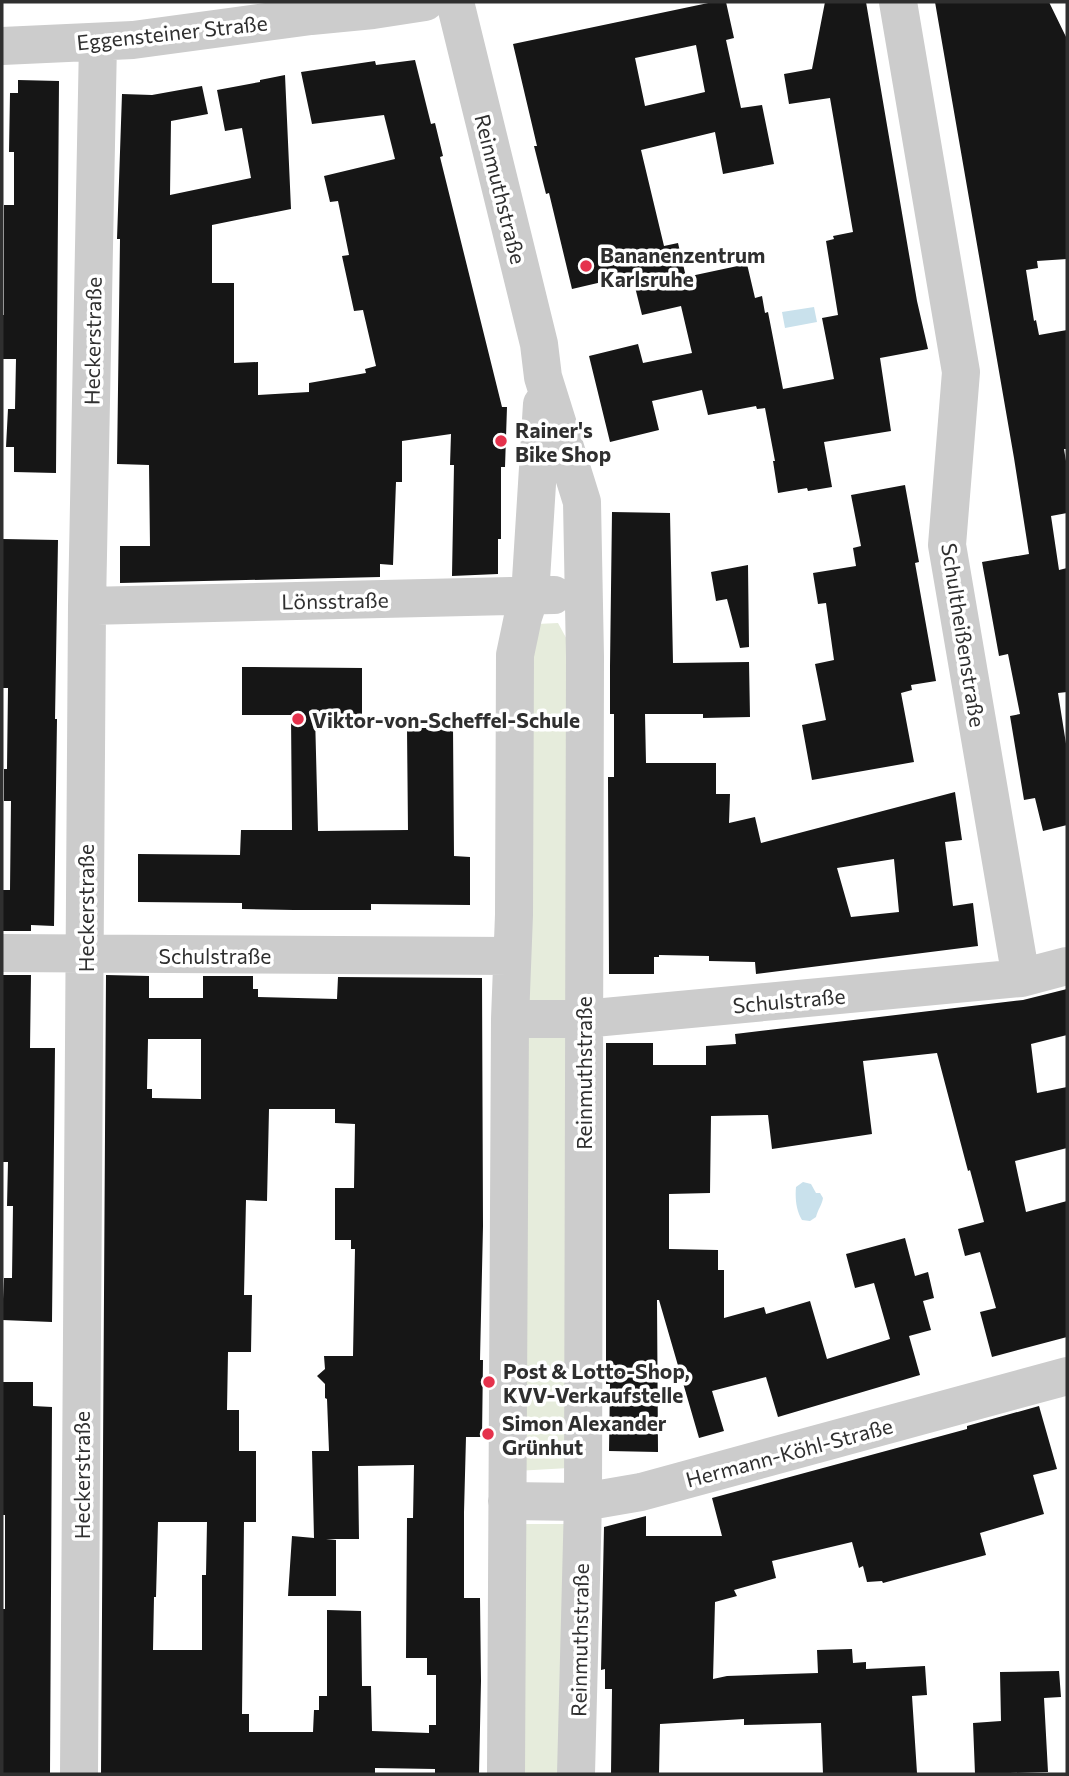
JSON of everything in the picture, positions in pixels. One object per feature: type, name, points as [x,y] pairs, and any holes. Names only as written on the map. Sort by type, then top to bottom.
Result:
[{"type":"street","name":"Eggensteiner Straße","points":[[2,46],[132,40],[425,2]]},
{"type":"street","name":"Reinmuthstraße","points":[[455,2],[538,344],[543,377],[582,502],[585,657],[583,1502],[576,1774]]},
{"type":"street","name":"Schultheißenstraße","points":[[898,2],[961,372],[947,545],[1021,978]]},
{"type":"street","name":"Heckerstraße","points":[[79,1774],[87,606],[98,42]]},
{"type":"street","name":"Reinmuthstraße","points":[[506,1774],[515,656],[530,596],[543,377]]},
{"type":"street","name":"Lönsstraße","points":[[87,606],[584,594]]},
{"type":"street","name":"Schulstraße","points":[[2,953],[512,956]]},
{"type":"street","name":"Schulstraße","points":[[510,1019],[583,1019],[1021,978],[1067,966]]},
{"type":"street","name":"Hermann-Köhl-Straße","points":[[507,1501],[583,1502],[641,1492],[1067,1376]]},
{"type":"green space","points":[[558,623],[577,658],[576,1002],[521,1000],[519,658],[537,624]]},
{"type":"green space","points":[[521,1034],[569,1037],[569,1468],[516,1471]]},
{"type":"green space","points":[[522,1524],[568,1524],[567,1774],[521,1774]]},
{"type":"water","points":[[814,307],[817,322],[785,328],[782,312]]},
{"type":"water","points":[[803,1182],[811,1184],[823,1198],[816,1217],[810,1221],[802,1220],[796,1204],[796,1187]]},
{"type":"building","points":[[713,2],[726,2],[734,38],[726,40],[741,108],[762,105],[774,164],[723,174],[715,132],[641,150],[664,246],[678,243],[686,277],[747,264],[755,298],[762,296],[765,313],[768,312],[783,389],[834,379],[822,318],[838,315],[826,241],[834,239],[833,236],[853,232],[830,98],[789,104],[784,74],[812,69],[825,2],[866,2],[917,301],[928,349],[880,358],[891,431],[824,442],[832,487],[778,493],[765,408],[757,409],[756,406],[708,415],[702,390],[652,401],[659,430],[610,442],[589,356],[638,344],[643,363],[692,353],[681,306],[642,315],[632,275],[572,289],[549,193],[546,194],[534,146],[537,146],[513,44]],"holes":[[[696,45],[705,92],[645,106],[635,58]]]},
{"type":"building","points":[[935,2],[1049,2],[1067,39],[1067,259],[1037,261],[1038,268],[1026,270],[1034,321],[1036,320],[1039,335],[1067,330],[1067,449],[1064,449],[1067,467],[1067,513],[1051,516],[1059,570],[1067,568],[1067,692],[1058,693],[1067,750],[1067,825],[1043,831],[1035,798],[1024,800],[1010,716],[1020,714],[1008,654],[999,656],[982,562],[1029,554]]},
{"type":"building","points":[[415,60],[431,124],[435,123],[443,156],[440,157],[502,407],[507,407],[505,467],[501,467],[498,574],[452,576],[454,465],[450,465],[451,434],[402,441],[402,482],[396,482],[393,565],[380,564],[380,577],[120,583],[120,546],[150,546],[149,465],[117,464],[120,239],[117,239],[122,94],[152,95],[202,86],[208,114],[171,121],[170,195],[251,178],[242,128],[225,131],[217,90],[285,75],[291,209],[212,225],[212,283],[234,283],[234,363],[258,362],[258,395],[309,392],[309,383],[366,373],[365,369],[376,366],[363,310],[354,311],[342,256],[349,255],[338,201],[330,202],[324,176],[395,159],[384,115],[312,124],[301,72],[375,61],[376,65]]},
{"type":"building","points":[[18,80],[59,81],[56,473],[14,472],[14,447],[6,447],[8,409],[15,409],[16,359],[2,359],[4,205],[14,205],[14,152],[9,152],[10,93],[18,93]]},
{"type":"building","points":[[905,485],[919,562],[915,563],[936,681],[911,685],[912,690],[901,693],[914,762],[812,780],[802,725],[826,720],[815,664],[834,660],[826,603],[818,604],[813,573],[856,566],[853,548],[861,546],[851,495]]},
{"type":"building","points":[[612,512],[670,513],[673,663],[749,662],[750,717],[703,718],[703,714],[645,714],[646,763],[716,763],[716,794],[730,794],[729,823],[755,817],[761,843],[955,792],[962,840],[945,842],[953,906],[973,903],[978,946],[756,974],[755,962],[709,961],[709,956],[659,955],[654,957],[654,974],[609,974],[608,777],[614,777],[614,714],[610,714]],"holes":[[[894,859],[899,912],[851,917],[837,868]]]},
{"type":"building","points":[[3,539],[58,540],[54,926],[31,925],[31,931],[2,931],[2,890],[10,890],[11,801],[4,801],[8,688],[2,688]]},
{"type":"building","points":[[748,565],[749,647],[740,648],[727,599],[716,601],[711,572]]},
{"type":"building","points":[[242,667],[362,668],[362,715],[315,715],[318,831],[408,830],[407,728],[453,728],[454,856],[470,857],[470,905],[371,904],[371,910],[294,910],[242,909],[242,903],[138,902],[138,854],[240,855],[241,830],[292,830],[291,715],[242,715]]},
{"type":"building","points":[[2,975],[31,975],[30,1048],[55,1048],[52,1322],[2,1320],[4,1278],[12,1278],[13,1206],[7,1206],[8,1162],[2,1162]]},
{"type":"building","points":[[106,975],[149,976],[149,998],[203,998],[203,976],[253,976],[253,989],[258,989],[258,997],[337,999],[338,977],[482,978],[482,1437],[466,1437],[464,1512],[464,1598],[480,1598],[479,1774],[435,1774],[435,1769],[375,1768],[375,1774],[101,1774]],"holes":[[[148,1039],[201,1039],[201,1099],[152,1098],[152,1089],[147,1089]],[[269,1109],[335,1109],[335,1123],[355,1124],[354,1188],[335,1188],[335,1240],[351,1240],[351,1249],[355,1249],[353,1356],[324,1356],[325,1369],[317,1376],[325,1384],[329,1451],[312,1451],[314,1538],[292,1536],[288,1596],[336,1596],[336,1540],[326,1539],[359,1539],[358,1466],[414,1465],[413,1518],[407,1518],[406,1658],[427,1658],[427,1675],[436,1675],[436,1725],[429,1725],[429,1733],[372,1731],[371,1686],[362,1686],[361,1611],[327,1610],[327,1696],[319,1696],[319,1710],[314,1710],[313,1732],[249,1732],[249,1714],[242,1714],[244,1522],[256,1522],[256,1451],[239,1451],[239,1410],[227,1410],[228,1352],[251,1352],[252,1295],[244,1295],[246,1200],[267,1201]],[[158,1522],[207,1522],[206,1575],[202,1575],[202,1650],[153,1650]]]},
{"type":"building","points":[[1067,989],[1067,1035],[1031,1044],[1037,1093],[1067,1087],[1067,1148],[1015,1161],[1026,1212],[1067,1201],[1067,1337],[992,1357],[980,1312],[996,1308],[980,1252],[965,1256],[958,1229],[984,1222],[937,1053],[863,1061],[872,1134],[772,1149],[768,1115],[711,1116],[710,1193],[669,1194],[669,1249],[718,1250],[718,1270],[724,1270],[724,1318],[764,1307],[766,1314],[810,1301],[827,1359],[890,1339],[874,1283],[855,1288],[846,1254],[905,1238],[915,1276],[928,1272],[934,1298],[923,1301],[931,1330],[909,1336],[920,1375],[778,1417],[766,1377],[712,1391],[724,1431],[699,1438],[657,1300],[658,1452],[609,1451],[610,1384],[606,1384],[606,1043],[653,1043],[653,1065],[706,1065],[706,1046],[736,1044],[735,1034],[1023,1000]]},
{"type":"building","points":[[2,1382],[33,1382],[33,1406],[52,1407],[50,1774],[2,1774],[5,1515],[2,1515]]},
{"type":"building","points":[[1039,1406],[1057,1469],[1033,1475],[1044,1514],[980,1533],[986,1555],[883,1583],[867,1582],[863,1566],[859,1568],[852,1542],[772,1561],[776,1578],[734,1590],[737,1596],[715,1602],[713,1679],[727,1676],[818,1673],[817,1650],[852,1649],[853,1663],[866,1662],[866,1669],[925,1666],[927,1695],[912,1696],[917,1773],[823,1774],[821,1723],[744,1725],[744,1719],[660,1724],[659,1774],[611,1774],[612,1689],[605,1689],[605,1669],[601,1670],[604,1527],[646,1516],[646,1536],[722,1536],[712,1498],[967,1429],[967,1426]]},
{"type":"building","points":[[1059,1671],[1061,1697],[1044,1698],[1048,1772],[975,1774],[973,1723],[1001,1721],[1000,1672]]},
{"type":"place","name":"Bananenzentrum Karlsruhe","points":[[586,266]]},
{"type":"place","name":"Rainer's Bike Shop","points":[[501,441]]},
{"type":"place","name":"Viktor-von-Scheffel-Schule","points":[[298,719]]},
{"type":"place","name":"Post & Lotto-Shop, KVV-Verkaufstelle","points":[[489,1382]]},
{"type":"place","name":"Simon Alexander Grünhut","points":[[488,1434]]}]
